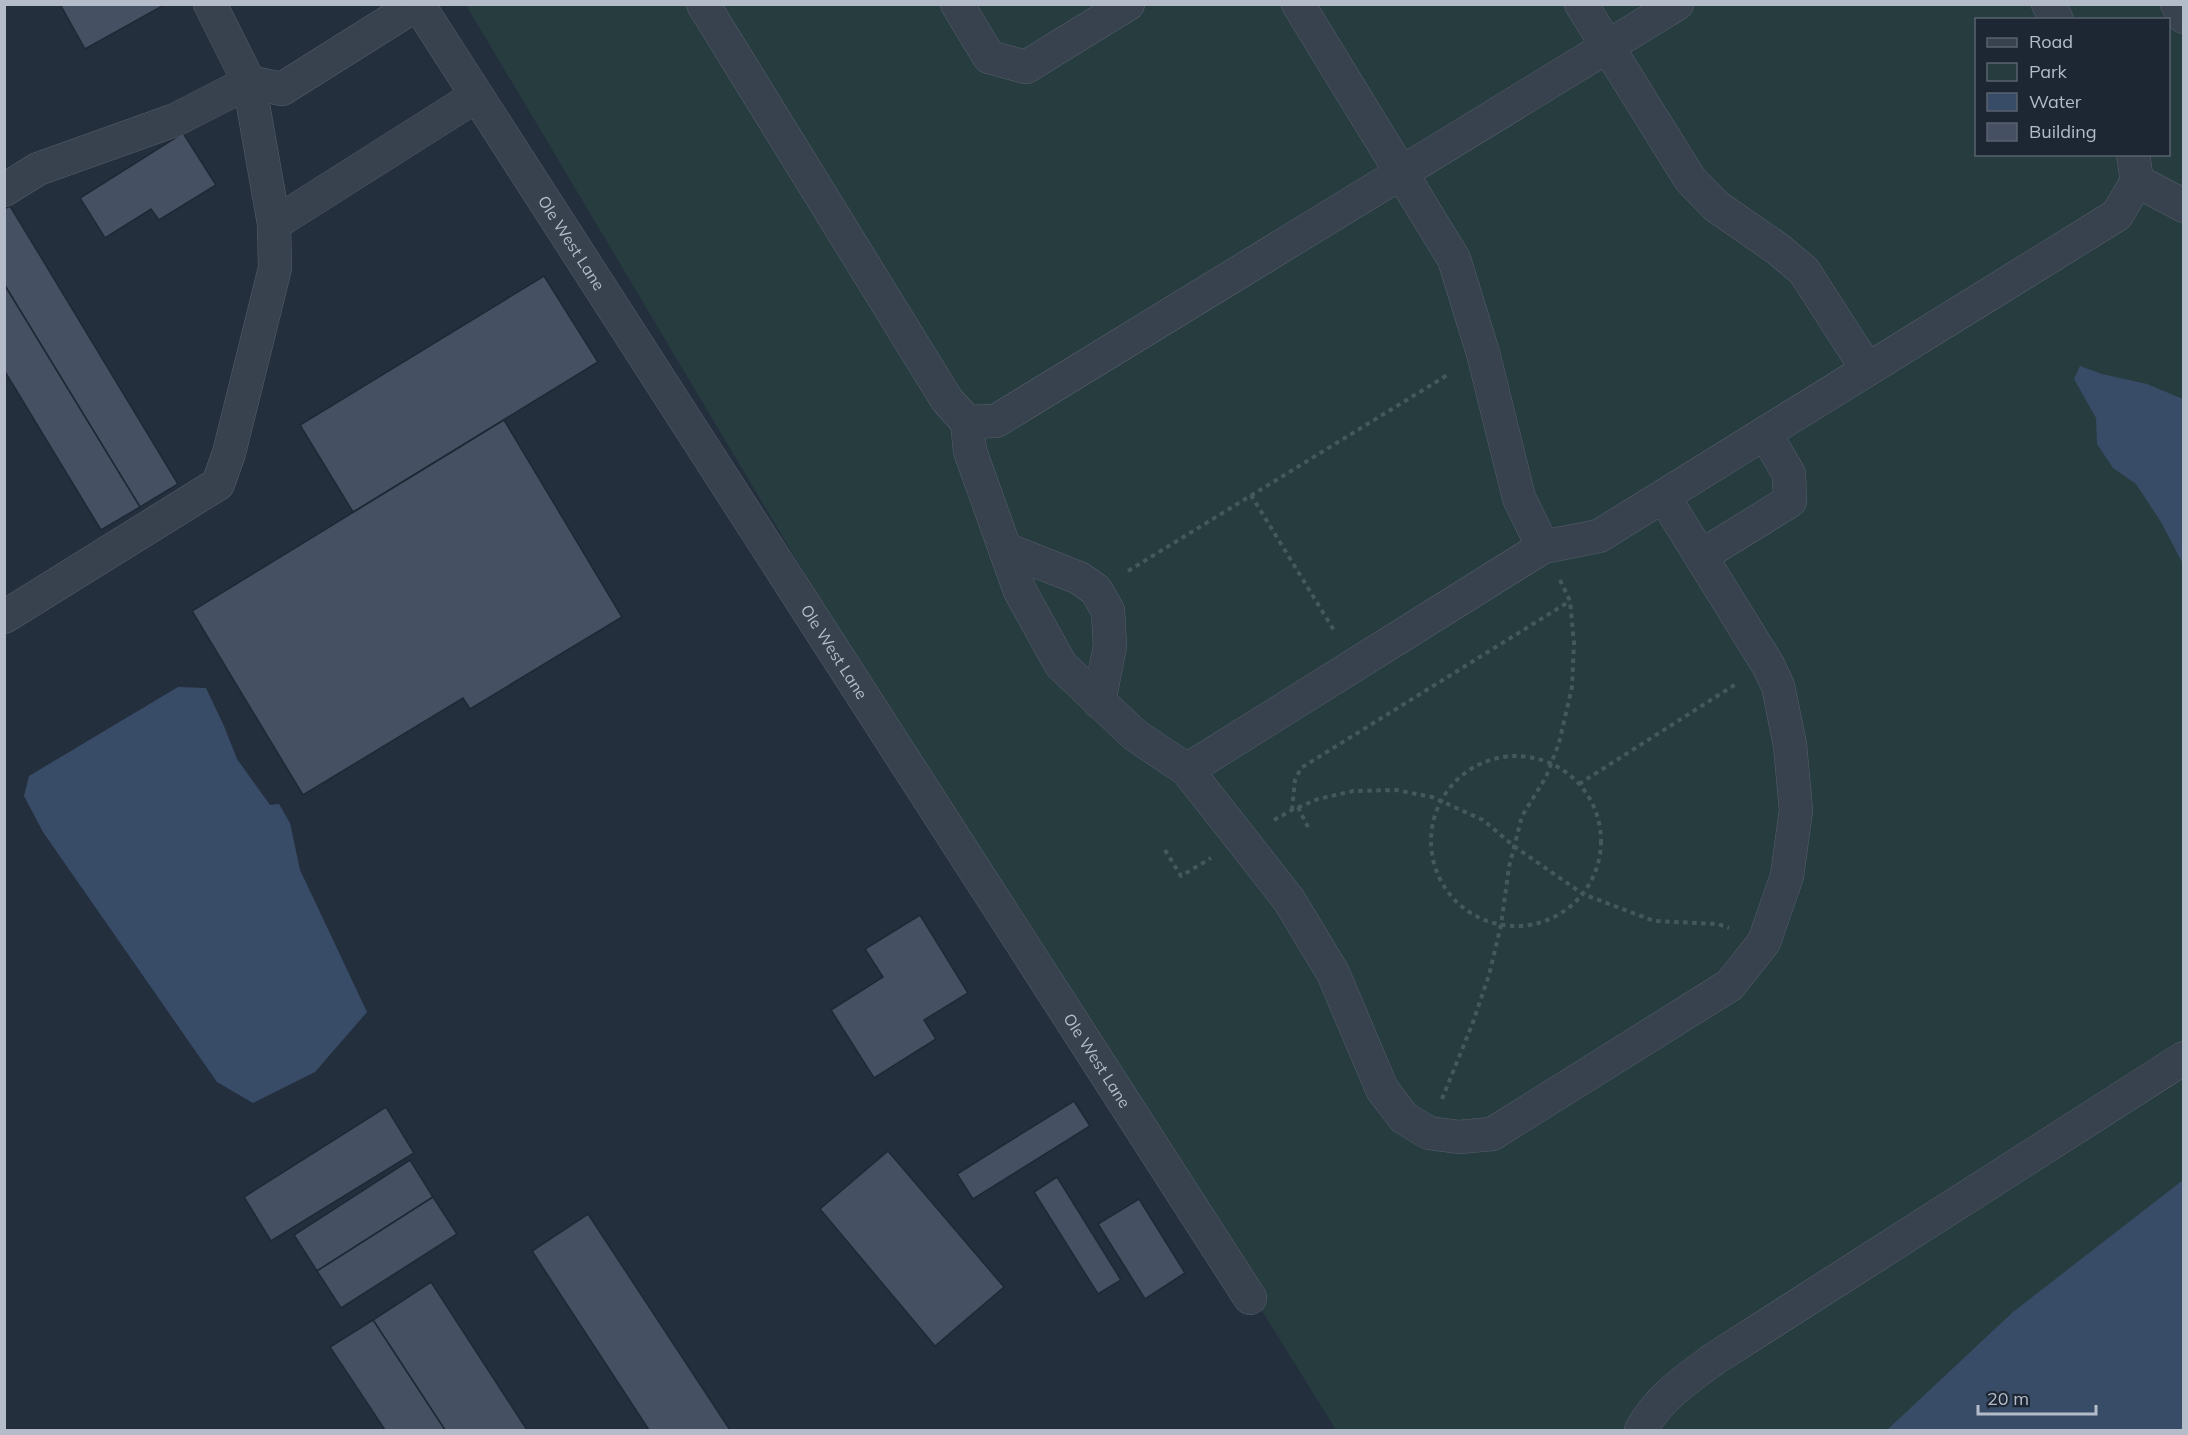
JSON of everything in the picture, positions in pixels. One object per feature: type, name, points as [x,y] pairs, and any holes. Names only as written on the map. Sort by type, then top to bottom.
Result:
[{"type":"street","points":[[4,617],[218,484],[229,453],[275,268],[274,224],[249,82],[210,4]]},
{"type":"street","points":[[4,190],[38,169],[175,120],[249,82],[282,89],[418,4]]},
{"type":"street","name":"Ole West Lane","points":[[418,4],[1250,1298]]},
{"type":"street","points":[[703,4],[947,400],[967,422],[970,451],[1020,591],[1061,665],[1135,735],[1187,770],[1289,900],[1333,973],[1382,1089],[1404,1118],[1429,1133],[1459,1137],[1492,1134],[1730,985],[1764,942],[1787,876],[1796,810],[1790,745],[1778,686],[1664,497]]},
{"type":"street","points":[[957,4],[989,57],[1026,67],[1128,4]]},
{"type":"street","points":[[1298,4],[1454,259],[1483,353],[1519,498],[1543,547]]},
{"type":"street","points":[[1581,4],[1690,179],[1716,206],[1778,249],[1804,271],[1867,369]]},
{"type":"street","points":[[967,422],[996,421],[1677,4]]},
{"type":"street","points":[[2048,4],[2056,18]]},
{"type":"street","points":[[2177,4],[2184,17]]},
{"type":"street","points":[[274,224],[476,96]]},
{"type":"street","points":[[1187,770],[1543,547],[1599,536],[2117,215],[2135,168],[2184,206]]},
{"type":"street","points":[[1701,556],[1790,501],[1789,474],[1765,433]]},
{"type":"street","points":[[1005,549],[1079,578],[1096,590],[1108,611],[1110,646],[1099,702]]},
{"type":"street","points":[[1641,1431],[1649,1415],[1677,1387],[1714,1359],[2184,1058]]},
{"type":"path","points":[[1096,590],[1483,353]]},
{"type":"path","points":[[1251,495],[1355,664]]},
{"type":"path","points":[[1429,1133],[1472,1025],[1489,975],[1501,925],[1509,867],[1522,816],[1552,763],[1572,687],[1574,643],[1570,601],[1543,547]]},
{"type":"path","points":[[1292,810],[1294,780],[1301,768],[1570,601]]},
{"type":"path","points":[[1579,784],[1767,665]]},
{"type":"path","points":[[1516,756],[1552,763],[1569,775],[1588,795],[1599,821],[1601,849],[1594,875],[1583,894],[1557,916],[1531,925],[1501,925],[1477,917],[1455,901],[1439,879],[1431,851],[1433,823],[1441,800],[1463,775],[1488,761],[1516,756]]},
{"type":"path","points":[[1165,850],[1181,876],[1292,810],[1318,799],[1353,791],[1396,790],[1441,800],[1483,820],[1515,847],[1583,894],[1654,921],[1718,924],[1764,942]]},
{"type":"path","points":[[1298,807],[1310,831]]},
{"type":"green space","points":[[466,5],[2183,5],[2183,1430],[1336,1430],[809,581]]},
{"type":"water","points":[[2080,366],[2102,374],[2147,384],[2183,399],[2183,564],[2161,522],[2136,484],[2113,468],[2097,444],[2096,418],[2074,379]]},
{"type":"water","points":[[178,687],[206,688],[237,759],[270,805],[279,804],[290,823],[300,870],[367,1012],[315,1072],[253,1103],[217,1082],[43,832],[24,796],[29,776]]},
{"type":"water","points":[[2183,1180],[2183,1430],[1887,1430],[2013,1312]]},
{"type":"building","points":[[60,4],[166,4],[85,49]]},
{"type":"building","points":[[183,133],[216,185],[159,220],[151,209],[105,238],[80,198]]},
{"type":"building","points":[[10,206],[178,484],[140,507],[4,284],[4,209]]},
{"type":"building","points":[[544,276],[598,362],[353,512],[300,425]]},
{"type":"building","points":[[4,284],[140,507],[101,530],[4,370]]},
{"type":"building","points":[[504,420],[622,617],[470,709],[463,698],[303,795],[192,611]]},
{"type":"building","points":[[920,915],[968,993],[924,1020],[936,1039],[874,1078],[831,1010],[883,977],[865,949]]},
{"type":"building","points":[[1074,1101],[1090,1126],[973,1199],[957,1174]]},
{"type":"building","points":[[386,1107],[414,1153],[271,1241],[244,1197]]},
{"type":"building","points":[[888,1151],[1004,1287],[935,1346],[820,1209]]},
{"type":"building","points":[[410,1160],[433,1197],[317,1271],[294,1235]]},
{"type":"building","points":[[1057,1177],[1121,1280],[1098,1294],[1034,1192]]},
{"type":"building","points":[[433,1197],[457,1234],[341,1308],[317,1271]]},
{"type":"building","points":[[1139,1199],[1185,1273],[1145,1299],[1098,1224]]},
{"type":"building","points":[[588,1214],[730,1430],[649,1430],[532,1251]]},
{"type":"building","points":[[431,1282],[527,1430],[445,1430],[373,1320]]},
{"type":"building","points":[[373,1320],[445,1430],[385,1430],[330,1347]]}]
